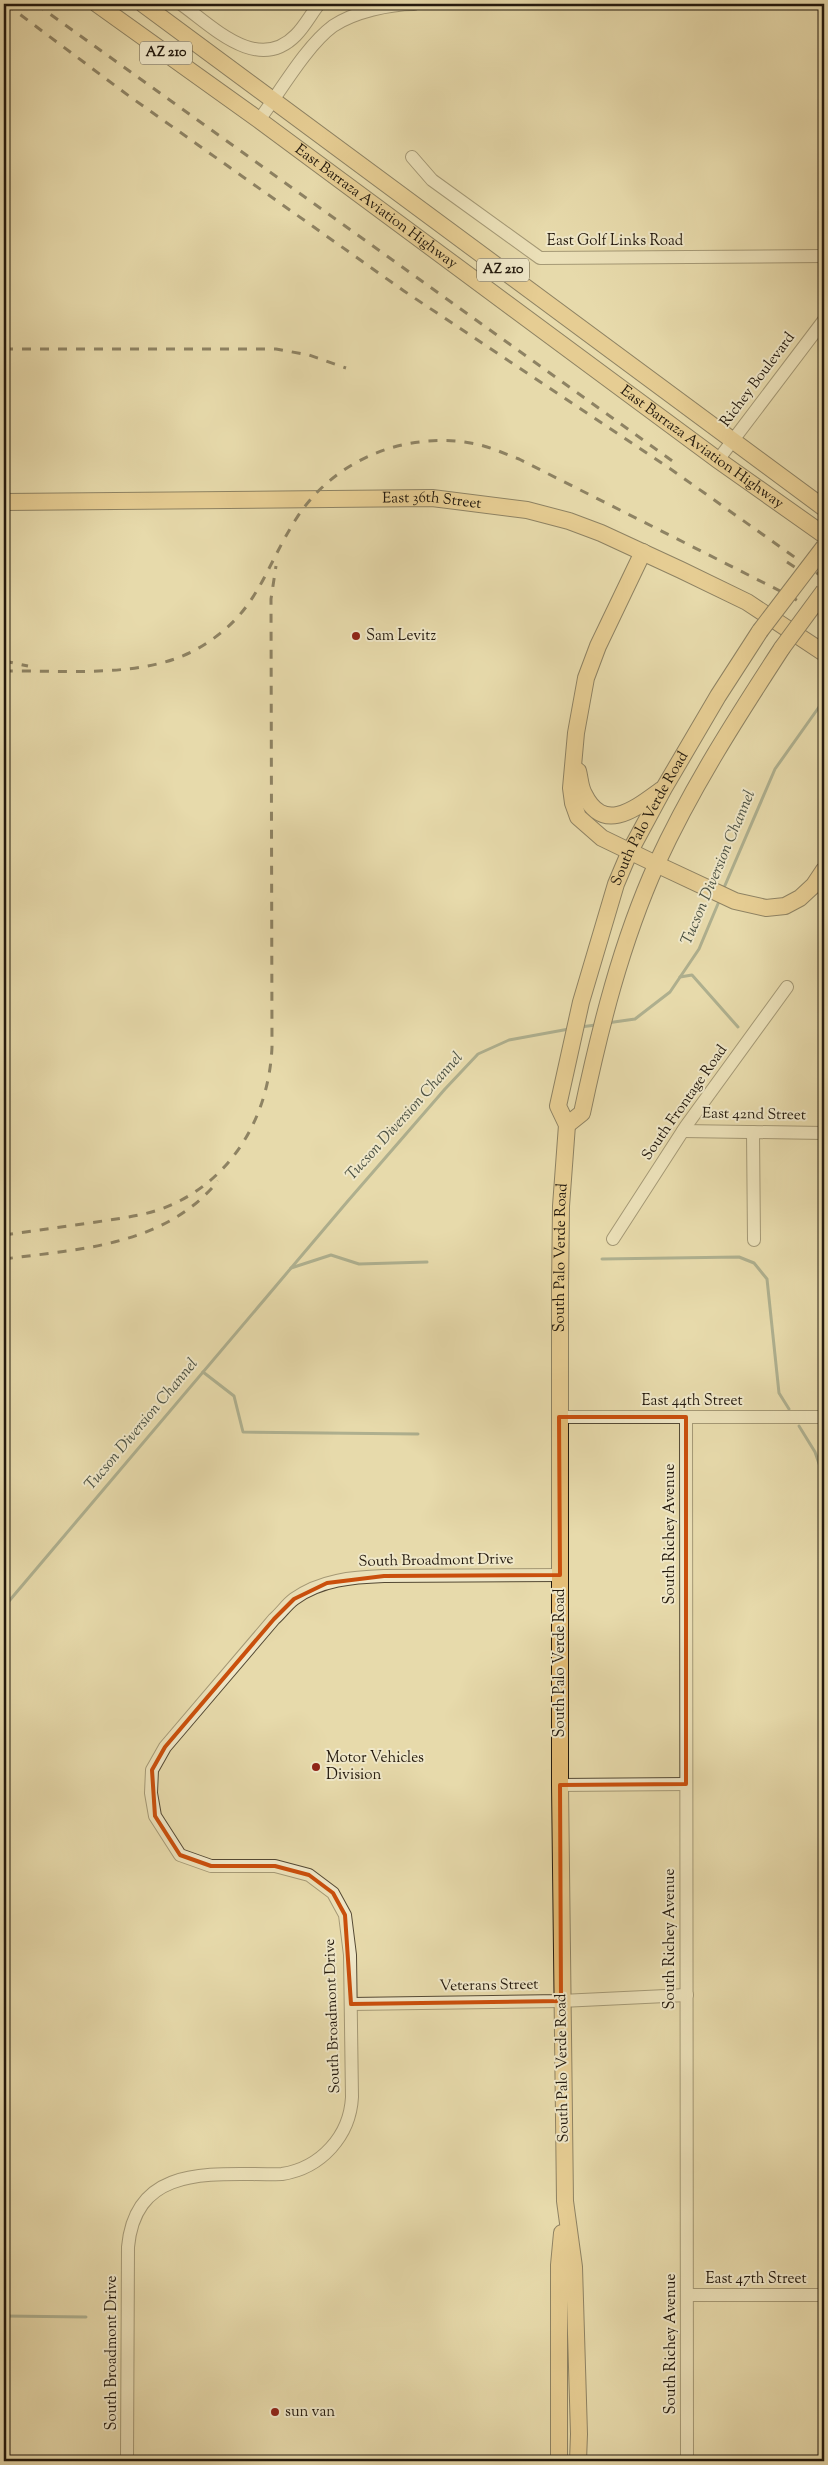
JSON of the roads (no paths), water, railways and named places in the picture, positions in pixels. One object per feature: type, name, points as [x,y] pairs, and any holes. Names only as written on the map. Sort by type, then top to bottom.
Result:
[{"type":"main road","name":"East Barraza Aviation Highway","points":[[97,4],[259,120],[718,460],[824,535]]},
{"type":"main road","name":"East Barraza Aviation Highway","points":[[142,4],[824,508]]},
{"type":"main road","name":"East 36th Street","points":[[4,502],[432,498],[527,510],[577,524],[643,552],[747,602],[824,653]]},
{"type":"main road","name":"South Palo Verde Road","points":[[559,2461],[560,2265],[564,2201],[561,2002],[559,1417],[561,1206],[567,1125],[558,1106],[581,1002],[616,884],[630,851],[664,788],[718,696],[760,631],[824,547]]},
{"type":"main road","points":[[643,552],[598,646],[586,678],[578,718],[571,788],[573,803],[578,817],[602,838],[735,901],[766,908],[785,906],[800,898],[814,885],[824,870]]},
{"type":"main road","name":"South Palo Verde Road","points":[[567,1125],[582,1113],[611,989],[656,864],[676,822],[730,727],[782,648],[824,592]]},
{"type":"main road","points":[[574,762],[583,792],[593,807],[609,816],[624,814],[664,788]]},
{"type":"main road","name":"South Palo Verde Road","points":[[564,2201],[574,2267],[579,2434],[578,2461]]},
{"type":"street","points":[[181,4],[241,46],[266,51],[284,44],[296,34],[319,4]]},
{"type":"street","points":[[259,120],[314,45],[334,26],[373,6],[414,4]]},
{"type":"street","name":"East Golf Links Road","points":[[412,157],[432,180],[540,258],[820,258]]},
{"type":"street","name":"Richey Boulevard","points":[[718,460],[824,320]]},
{"type":"street","name":"South Frontage Road","points":[[613,1239],[683,1131],[787,987]]},
{"type":"street","name":"East 42nd Street","points":[[683,1131],[824,1133]]},
{"type":"street","points":[[753,1132],[754,1240]]},
{"type":"street","name":"East 44th Street","points":[[559,1417],[824,1417]]},
{"type":"street","name":"South Richey Avenue","points":[[686,1417],[687,2461]]},
{"type":"street","name":"South Broadmont Drive","points":[[127,2461],[128,2247],[135,2215],[150,2196],[176,2180],[201,2175],[292,2173],[312,2164],[329,2150],[343,2132],[352,2107],[350,1955],[345,1915],[332,1893],[309,1875],[275,1866],[211,1866],[180,1854],[155,1816],[151,1793],[152,1770],[165,1747],[274,1619],[294,1599],[327,1583],[356,1577],[384,1576],[560,1575]]},
{"type":"street","points":[[560,1785],[686,1784]]},
{"type":"street","name":"Veterans Street","points":[[351,2004],[561,2002],[687,1995]]},
{"type":"street","name":"East 47th Street","points":[[687,2294],[824,2296]]},
{"type":"waterway","name":"Tucson Diversion Channel","points":[[723,890],[775,769],[824,700]]},
{"type":"waterway","name":"Tucson Diversion Channel","points":[[607,1023],[635,1019],[670,992],[699,949],[720,899]]},
{"type":"waterway","points":[[680,977],[692,975],[738,1027]]},
{"type":"waterway","name":"Tucson Diversion Channel","points":[[580,1027],[596,1025]]},
{"type":"waterway","name":"Tucson Diversion Channel","points":[[4,1607],[347,1202],[445,1089],[478,1054],[509,1040],[569,1029]]},
{"type":"waterway","points":[[291,1268],[331,1255],[359,1264],[427,1262]]},
{"type":"waterway","points":[[602,1259],[739,1257],[754,1263],[767,1279],[779,1393],[789,1409]]},
{"type":"waterway","points":[[203,1372],[234,1396],[243,1432],[418,1434]]},
{"type":"waterway","points":[[799,1426],[815,1452],[824,1478]]},
{"type":"waterway","points":[[4,2316],[86,2317]]},
{"type":"railway","points":[[6,4],[129,96],[404,291],[672,470],[824,578]]},
{"type":"railway","points":[[36,4],[678,465]]},
{"type":"railway","points":[[4,349],[276,349],[309,355],[346,368]]},
{"type":"railway","points":[[4,671],[77,672],[128,669],[176,659],[197,649],[217,636],[246,607],[257,591],[296,519],[312,498],[330,480],[351,465],[374,454],[424,441],[476,444],[519,459],[792,597],[824,618]]},
{"type":"railway","points":[[787,562],[807,575]]},
{"type":"railway","points":[[4,1235],[126,1218],[161,1209],[185,1198],[207,1183],[226,1165],[254,1123],[263,1099],[272,1047],[271,599],[276,566]]},
{"type":"railway","points":[[4,661],[28,666]]},
{"type":"railway","points":[[4,1259],[91,1247],[120,1241],[147,1232],[173,1219],[197,1203],[218,1181]]},
{"type":"place","name":"Sam Levitz","points":[[356,636]]},
{"type":"place","name":"Motor Vehicles Division","points":[[316,1767]]},
{"type":"place","name":"sun van","points":[[275,2412]]}]
